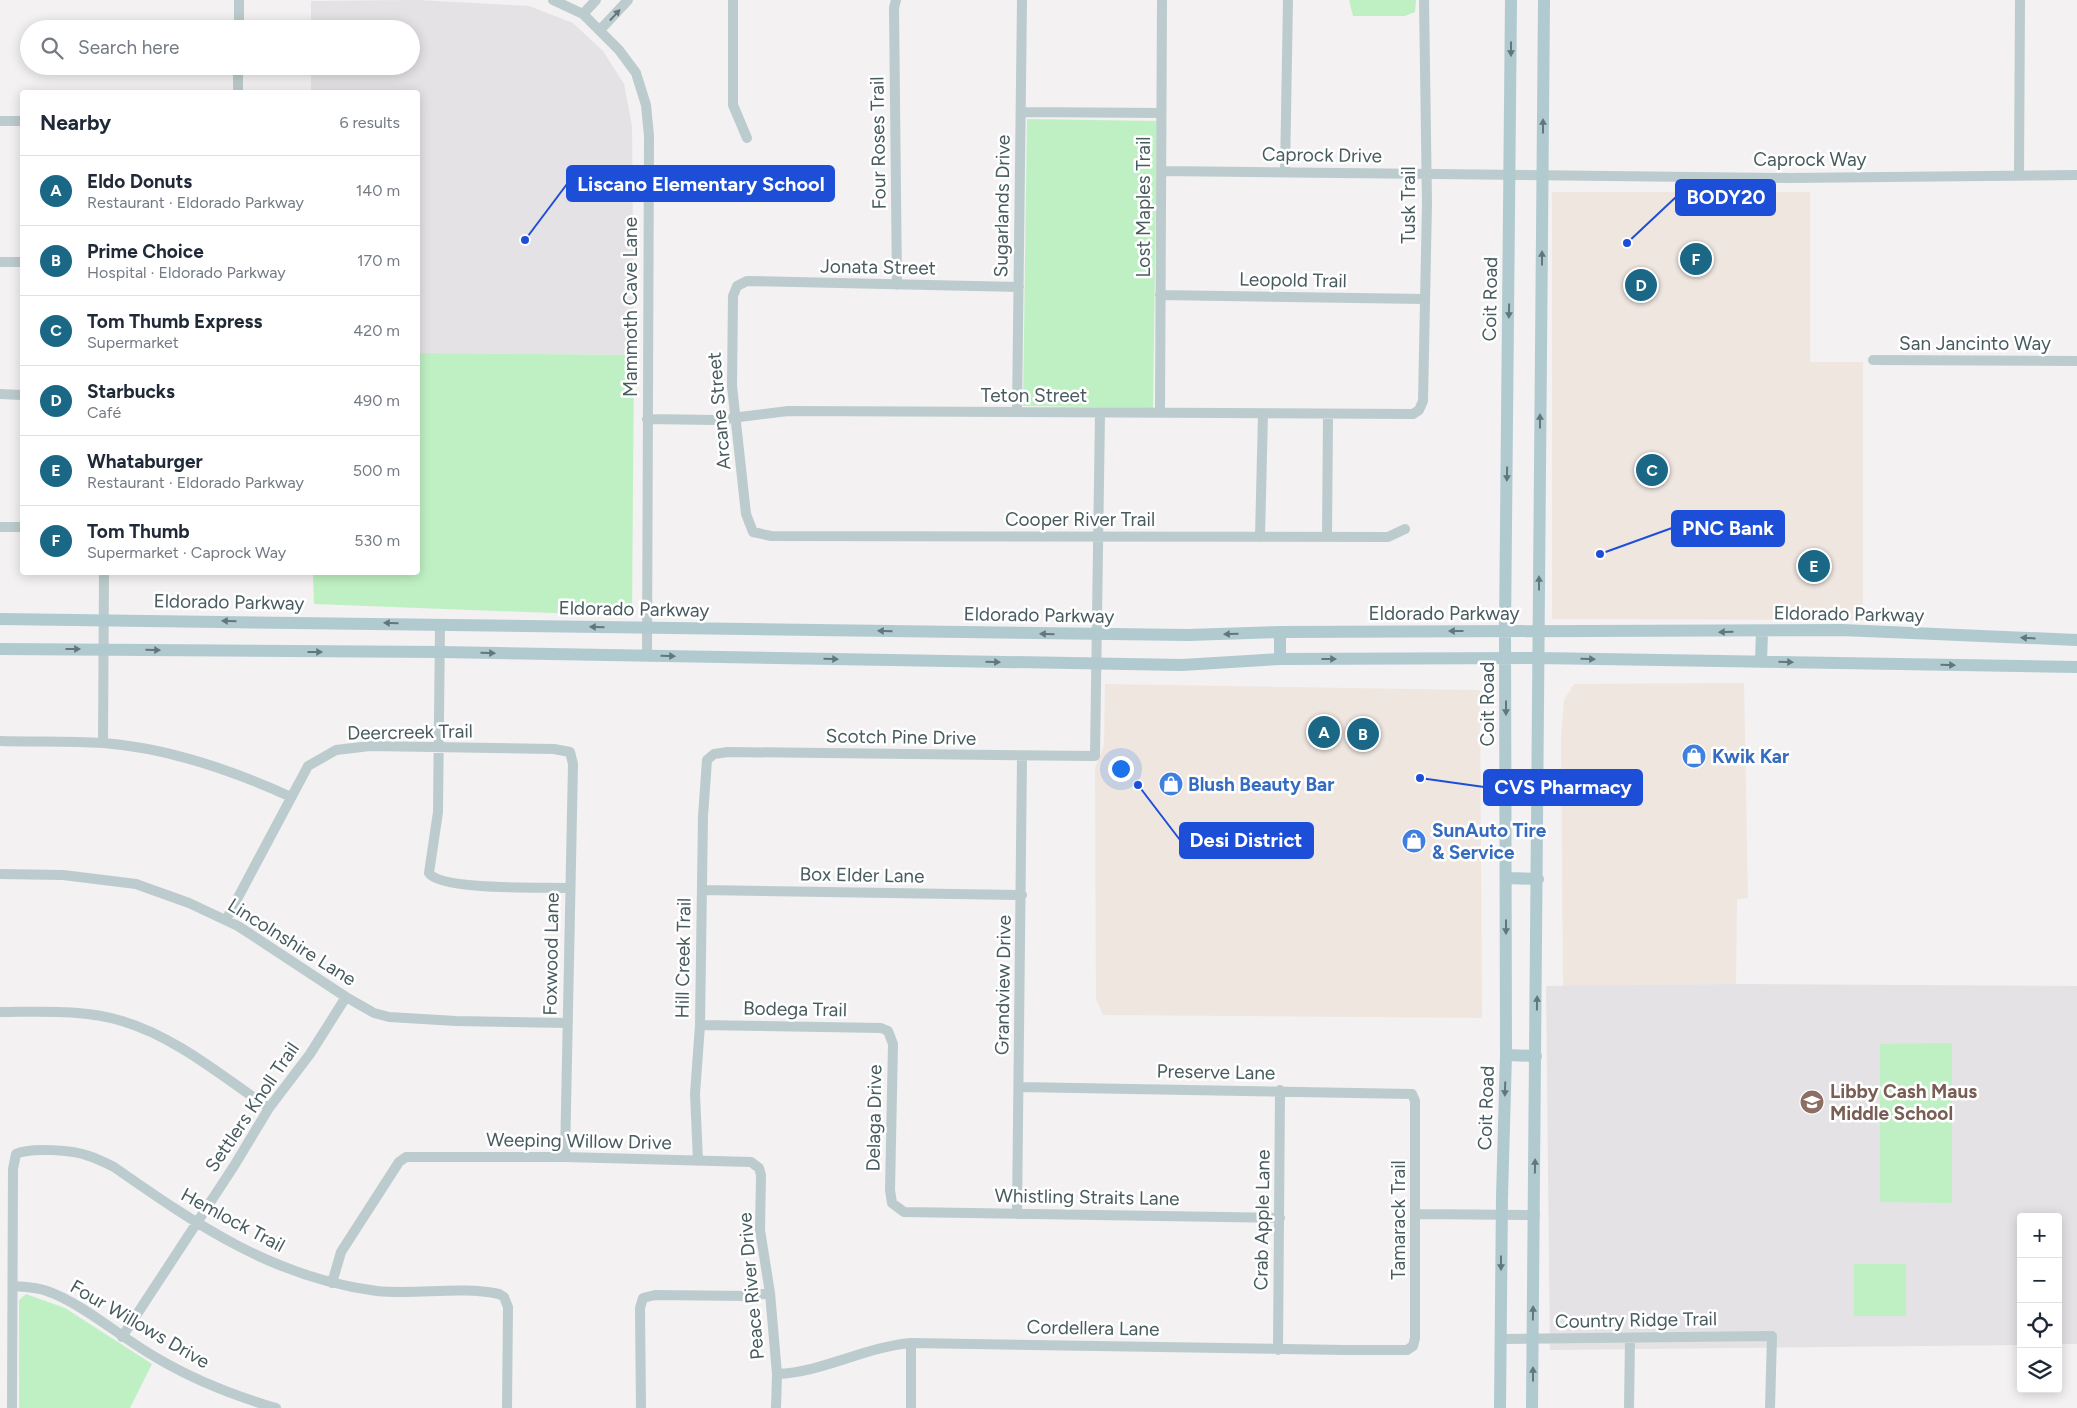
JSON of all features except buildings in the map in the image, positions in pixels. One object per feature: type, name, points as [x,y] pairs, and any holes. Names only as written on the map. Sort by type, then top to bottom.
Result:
[{"type":"main road","name":"Coit Road","points":[[1500,1408],[1506,1055],[1505,631],[1511,0]]},
{"type":"main road","points":[[1532,1408],[1544,0]]},
{"type":"main road","name":"Eldorado Parkway","points":[[0,619],[1188,635],[1280,632],[1842,630],[2077,640]]},
{"type":"main road","points":[[1761,662],[1762,631]]},
{"type":"main road","points":[[1280,632],[1280,659]]},
{"type":"main road","points":[[0,649],[440,652],[1182,665],[1280,659],[1539,658],[2077,667]]},
{"type":"main road","points":[[1506,878],[1538,879]]},
{"type":"main road","points":[[1506,1055],[1536,1056]]},
{"type":"street","points":[[239,0],[239,20]]},
{"type":"street","name":"Mammoth Cave Lane","points":[[553,0],[583,14],[600,30],[636,74],[646,106],[649,136],[647,656]]},
{"type":"street","points":[[583,14],[596,0]]},
{"type":"street","points":[[600,30],[628,0]]},
{"type":"street","points":[[733,0],[733,106],[747,138]]},
{"type":"street","name":"Four Roses Trail","points":[[896,0],[894,8],[897,285]]},
{"type":"street","name":"Sugarlands Drive","points":[[1017,412],[1022,0]]},
{"type":"street","name":"Lost Maples Trail","points":[[1160,413],[1162,0]]},
{"type":"street","points":[[1285,172],[1288,0]]},
{"type":"street","name":"Tusk Trail","points":[[1419,410],[1423,401],[1425,299],[1424,0]]},
{"type":"street","points":[[2019,175],[2020,0]]},
{"type":"street","points":[[238,75],[238,90]]},
{"type":"street","points":[[1021,112],[1162,113]]},
{"type":"street","points":[[0,121],[20,121]]},
{"type":"street","name":"Caprock Drive","points":[[1161,171],[1542,175]]},
{"type":"street","name":"Caprock Way","points":[[1542,175],[1816,178],[2077,175]]},
{"type":"street","points":[[0,262],[20,262]]},
{"type":"street","name":"Jonata Street","points":[[737,286],[747,281],[1019,287]]},
{"type":"street","name":"Arcane Street","points":[[737,286],[732,296],[731,348],[735,417],[746,514],[753,532]]},
{"type":"street","name":"Leopold Trail","points":[[1160,295],[1425,299]]},
{"type":"street","name":"San Jancinto Way","points":[[1873,360],[2077,361]]},
{"type":"street","points":[[0,394],[20,394]]},
{"type":"street","name":"Teton Street","points":[[647,419],[715,420],[788,411],[1405,416],[1419,410]]},
{"type":"street","points":[[1095,664],[1100,413]]},
{"type":"street","points":[[1260,537],[1263,414]]},
{"type":"street","points":[[1326,537],[1328,415]]},
{"type":"street","points":[[0,527],[20,527]]},
{"type":"street","name":"Cooper River Trail","points":[[753,532],[771,536],[1388,537],[1405,529]]},
{"type":"street","points":[[102,743],[104,575]]},
{"type":"street","points":[[440,624],[438,812],[428,869],[430,876],[439,881],[462,885],[570,888]]},
{"type":"street","name":"Scotch Pine Drive","points":[[708,757],[728,752],[1022,757],[1095,756],[1095,664]]},
{"type":"street","points":[[0,741],[102,743],[203,762],[292,797]]},
{"type":"street","name":"Deercreek Trail","points":[[226,920],[308,766],[336,750],[370,746],[554,749],[570,752]]},
{"type":"street","name":"Foxwood Lane","points":[[565,1157],[573,764],[570,752]]},
{"type":"street","name":"Hill Creek Trail","points":[[698,1161],[695,1094],[700,1025],[705,767],[708,757]]},
{"type":"street","name":"Grandview Drive","points":[[1018,1214],[1022,757]]},
{"type":"street","name":"Lincolnshire Lane","points":[[0,874],[63,875],[136,884],[189,902],[238,926],[346,997],[374,1013],[400,1019],[568,1023]]},
{"type":"street","name":"Box Elder Lane","points":[[702,890],[1022,895]]},
{"type":"street","name":"Settlers Knoll Trail","points":[[122,1337],[234,1166],[269,1108],[310,1054],[346,997]]},
{"type":"street","points":[[0,1012],[69,1012],[121,1020],[166,1039],[269,1108]]},
{"type":"street","name":"Bodega Trail","points":[[700,1025],[882,1028],[888,1031]]},
{"type":"street","name":"Delaga Drive","points":[[888,1031],[893,1044],[890,1190],[894,1206]]},
{"type":"street","name":"Preserve Lane","points":[[1019,1087],[1280,1090],[1412,1094]]},
{"type":"street","name":"Crab Apple Lane","points":[[1278,1350],[1280,1090]]},
{"type":"street","name":"Tamarack Trail","points":[[1412,1094],[1415,1101],[1416,1214],[1415,1338],[1413,1346]]},
{"type":"street","name":"Hemlock Trail","points":[[13,1286],[13,1168],[16,1154],[28,1151],[80,1153],[114,1167],[195,1223],[269,1262],[332,1283],[378,1291],[486,1292],[499,1294],[504,1297],[508,1311],[507,1408]]},
{"type":"street","name":"Weeping Willow Drive","points":[[332,1283],[341,1252],[403,1159],[411,1156],[565,1157],[754,1164]]},
{"type":"street","name":"Peace River Drive","points":[[754,1164],[760,1175],[760,1230],[770,1293],[776,1374],[776,1408]]},
{"type":"street","name":"Whistling Straits Lane","points":[[894,1206],[904,1212],[1280,1218]]},
{"type":"street","points":[[1416,1214],[1535,1215]]},
{"type":"street","points":[[12,1408],[13,1286]]},
{"type":"street","name":"Four Willows Drive","points":[[13,1286],[46,1290],[71,1302],[122,1337],[184,1373],[236,1395],[276,1408]]},
{"type":"street","points":[[641,1408],[640,1308],[643,1298],[655,1295],[749,1296],[770,1293]]},
{"type":"street","name":"Country Ridge Trail","points":[[1501,1339],[1772,1336],[1770,1408]]},
{"type":"street","points":[[1629,1408],[1630,1338]]},
{"type":"street","points":[[911,1343],[911,1408]]},
{"type":"street","name":"Cordellera Lane","points":[[776,1374],[808,1371],[864,1351],[911,1343],[1278,1350],[1407,1350],[1413,1346]]},
{"type":"shaded area","points":[[418,0],[529,6],[573,23],[603,51],[624,84],[632,126],[634,355],[420,353],[420,90],[311,90],[311,75],[420,75],[420,20],[311,20],[311,1]]},
{"type":"shaded area","points":[[1552,192],[1810,192],[1810,362],[1863,362],[1863,620],[1552,619]]},
{"type":"shaded area","points":[[1744,683],[1748,898],[1737,899],[1736,984],[1563,986],[1561,739],[1564,700],[1574,684]]},
{"type":"shaded area","points":[[1105,684],[1480,690],[1482,1018],[1103,1015],[1096,999],[1095,768],[1104,745]]},
{"type":"shaded area","name":"Libby Cash Maus Middle School","points":[[1736,984],[2077,986],[2077,1344],[2062,1344],[2062,1213],[2017,1213],[2017,1345],[1550,1350],[1546,986]]},
{"type":"green space","points":[[1349,0],[1416,0],[1415,12],[1405,16],[1353,16]]},
{"type":"green space","points":[[1027,119],[1157,121],[1153,408],[1023,406]]},
{"type":"green space","points":[[420,353],[634,355],[632,616],[314,604],[313,575],[420,575]]},
{"type":"green space","points":[[1952,1043],[1952,1203],[1880,1202],[1880,1044]]},
{"type":"green space","points":[[1854,1264],[1906,1264],[1906,1316],[1854,1316]]},
{"type":"green space","points":[[26,1294],[65,1308],[152,1364],[130,1408],[19,1408],[19,1300]]},
{"type":"place","name":"Liscano Elementary School","points":[[525,240]]},
{"type":"place","name":"BODY20","points":[[1627,243]]},
{"type":"place","name":"Tom Thumb","points":[[1696,259]]},
{"type":"place","name":"Starbucks","points":[[1641,285]]},
{"type":"place","name":"Tom Thumb Express","points":[[1652,470]]},
{"type":"place","name":"PNC Bank","points":[[1600,554]]},
{"type":"place","name":"Whataburger","points":[[1814,566]]},
{"type":"place","name":"Eldo Donuts","points":[[1324,732]]},
{"type":"place","name":"Prime Choice","points":[[1363,734]]},
{"type":"place","name":"Kwik Kar","points":[[1694,756]]},
{"type":"place","name":"CVS Pharmacy","points":[[1420,778]]},
{"type":"place","name":"Blush Beauty Bar","points":[[1171,784]]},
{"type":"place","name":"Desi District","points":[[1138,785]]},
{"type":"place","name":"SunAuto Tire & Service","points":[[1414,841]]},
{"type":"place","name":"Libby Cash Maus Middle School","points":[[1812,1102]]}]
